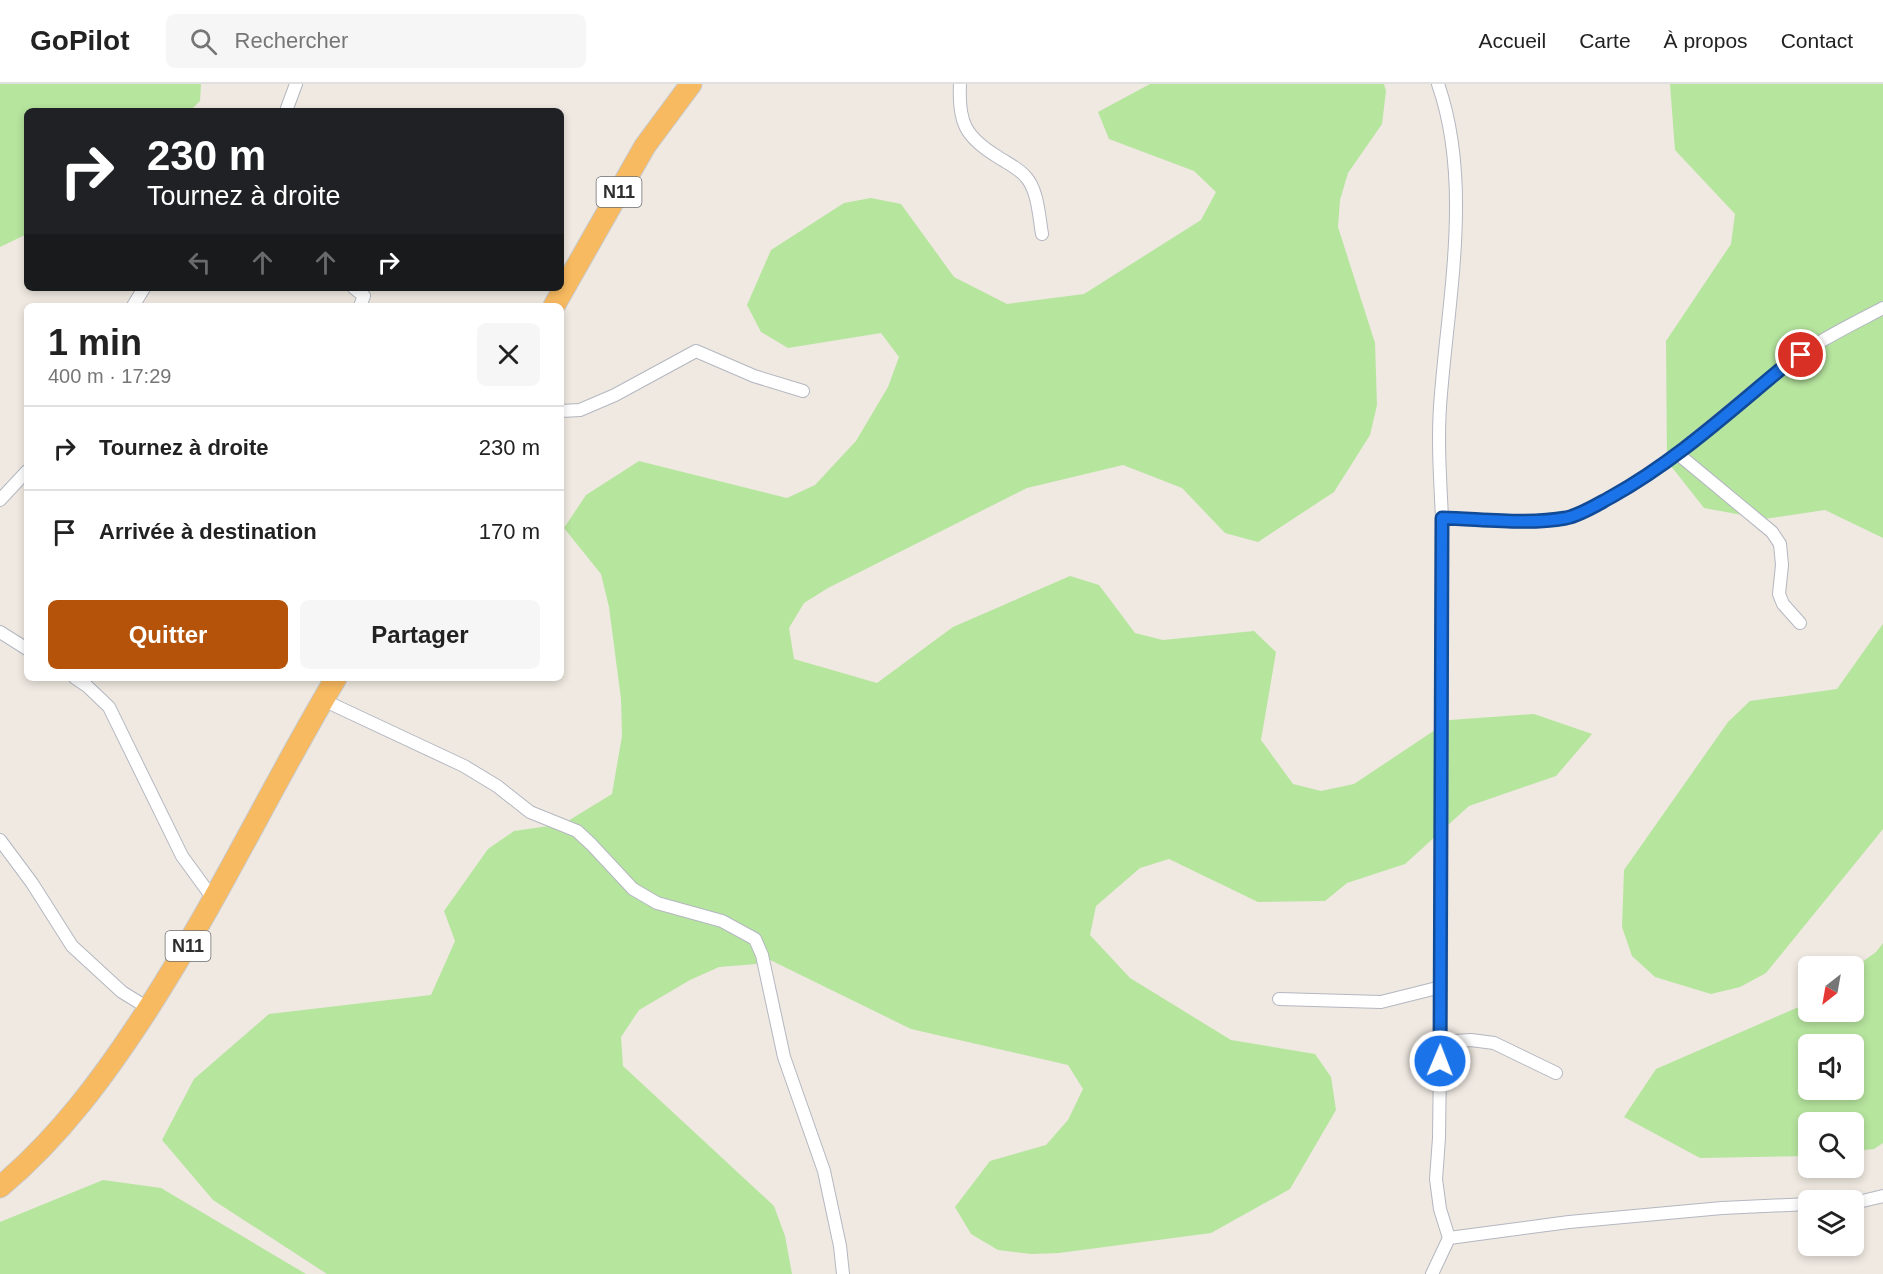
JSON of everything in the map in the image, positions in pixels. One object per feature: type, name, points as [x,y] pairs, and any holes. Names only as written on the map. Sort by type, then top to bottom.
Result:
[{"type":"highway","name":"N11","points":[[564,288],[645,146],[691,84]]},
{"type":"highway","name":"N11","points":[[0,1187],[48,1141],[86,1099],[182,957],[334,681]]},
{"type":"street","points":[[287,108],[296,84]]},
{"type":"street","points":[[960,84],[959,109],[966,129],[981,147],[1026,176],[1032,186],[1042,234]]},
{"type":"street","points":[[1433,1274],[1449,1238],[1440,1209],[1436,1179],[1439,1138],[1441,987],[1442,518],[1438,444],[1455,238],[1454,161],[1448,111],[1438,84]]},
{"type":"street","points":[[358,291],[364,296],[361,303]]},
{"type":"street","points":[[1442,518],[1538,521],[1568,517],[1632,486],[1678,454],[1787,364],[1829,336],[1883,308]]},
{"type":"street","points":[[564,411],[580,411],[615,395],[696,351],[754,376],[803,391]]},
{"type":"street","points":[[1678,454],[1772,532],[1780,544],[1782,565],[1779,594],[1783,604],[1800,623]]},
{"type":"street","points":[[0,500],[24,474]]},
{"type":"street","points":[[0,632],[24,647]]},
{"type":"street","points":[[80,681],[109,707],[182,856],[214,900]]},
{"type":"street","points":[[323,700],[464,766],[497,786],[530,812],[577,831],[633,889],[657,903],[722,921],[755,939],[762,955],[784,1058],[824,1171],[840,1246],[843,1274]]},
{"type":"street","points":[[0,840],[32,883],[72,946],[122,992],[148,1008]]},
{"type":"street","points":[[1278,999],[1381,1002],[1441,987]]},
{"type":"street","points":[[1440,1042],[1471,1040],[1494,1043],[1556,1073]]},
{"type":"street","points":[[1864,1201],[1883,1196]]},
{"type":"street","points":[[1449,1238],[1569,1222],[1722,1208],[1798,1205]]},
{"type":"green space","points":[[0,84],[201,84],[200,101],[193,108],[24,108],[24,235],[0,247]]},
{"type":"green space","points":[[1150,84],[1384,84],[1386,91],[1382,124],[1348,173],[1340,200],[1338,227],[1375,343],[1377,405],[1370,435],[1334,492],[1258,542],[1225,533],[1182,488],[1123,465],[1027,488],[828,588],[804,603],[789,628],[794,659],[877,683],[953,627],[1070,576],[1099,585],[1135,633],[1163,640],[1254,631],[1276,652],[1261,740],[1293,784],[1321,791],[1354,784],[1450,720],[1534,714],[1592,734],[1556,776],[1469,806],[1405,864],[1347,883],[1325,901],[1258,902],[1169,859],[1140,868],[1096,906],[1090,935],[1130,978],[1231,1040],[1315,1054],[1331,1077],[1336,1110],[1290,1189],[1211,1233],[1059,1253],[1031,1254],[998,1250],[971,1234],[955,1207],[990,1161],[1046,1145],[1068,1120],[1083,1089],[1068,1065],[911,1029],[762,956],[756,964],[719,967],[690,980],[639,1010],[621,1037],[623,1066],[774,1206],[785,1236],[792,1274],[327,1274],[213,1200],[162,1140],[194,1079],[269,1014],[431,995],[455,941],[444,911],[488,849],[514,831],[563,824],[612,794],[622,736],[621,699],[609,607],[601,574],[564,528],[586,495],[639,461],[787,498],[815,485],[856,441],[888,387],[899,357],[881,333],[788,348],[761,332],[747,305],[771,250],[844,203],[871,198],[901,204],[954,277],[1007,304],[1084,294],[1201,220],[1216,192],[1194,171],[1109,139],[1098,112]]},
{"type":"green space","points":[[1670,84],[1883,84],[1883,538],[1825,510],[1764,519],[1704,508],[1667,461],[1666,341],[1731,244],[1735,214],[1675,150]]},
{"type":"green space","points":[[1883,624],[1883,829],[1766,973],[1740,987],[1711,994],[1655,977],[1632,956],[1622,927],[1624,870],[1728,722],[1750,701],[1837,689]]},
{"type":"green space","points":[[1883,943],[1883,1143],[1874,1149],[1864,1150],[1864,1112],[1798,1112],[1798,1156],[1700,1158],[1624,1117],[1656,1069],[1798,1007],[1798,1022],[1864,1022],[1864,961],[1876,952]]},
{"type":"green space","points":[[103,1180],[161,1188],[306,1274],[0,1274],[0,1222]]},
{"type":"route","points":[[1440,1061],[1442,518],[1538,521],[1568,517],[1599,504],[1632,486],[1678,454],[1801,355]]}]
